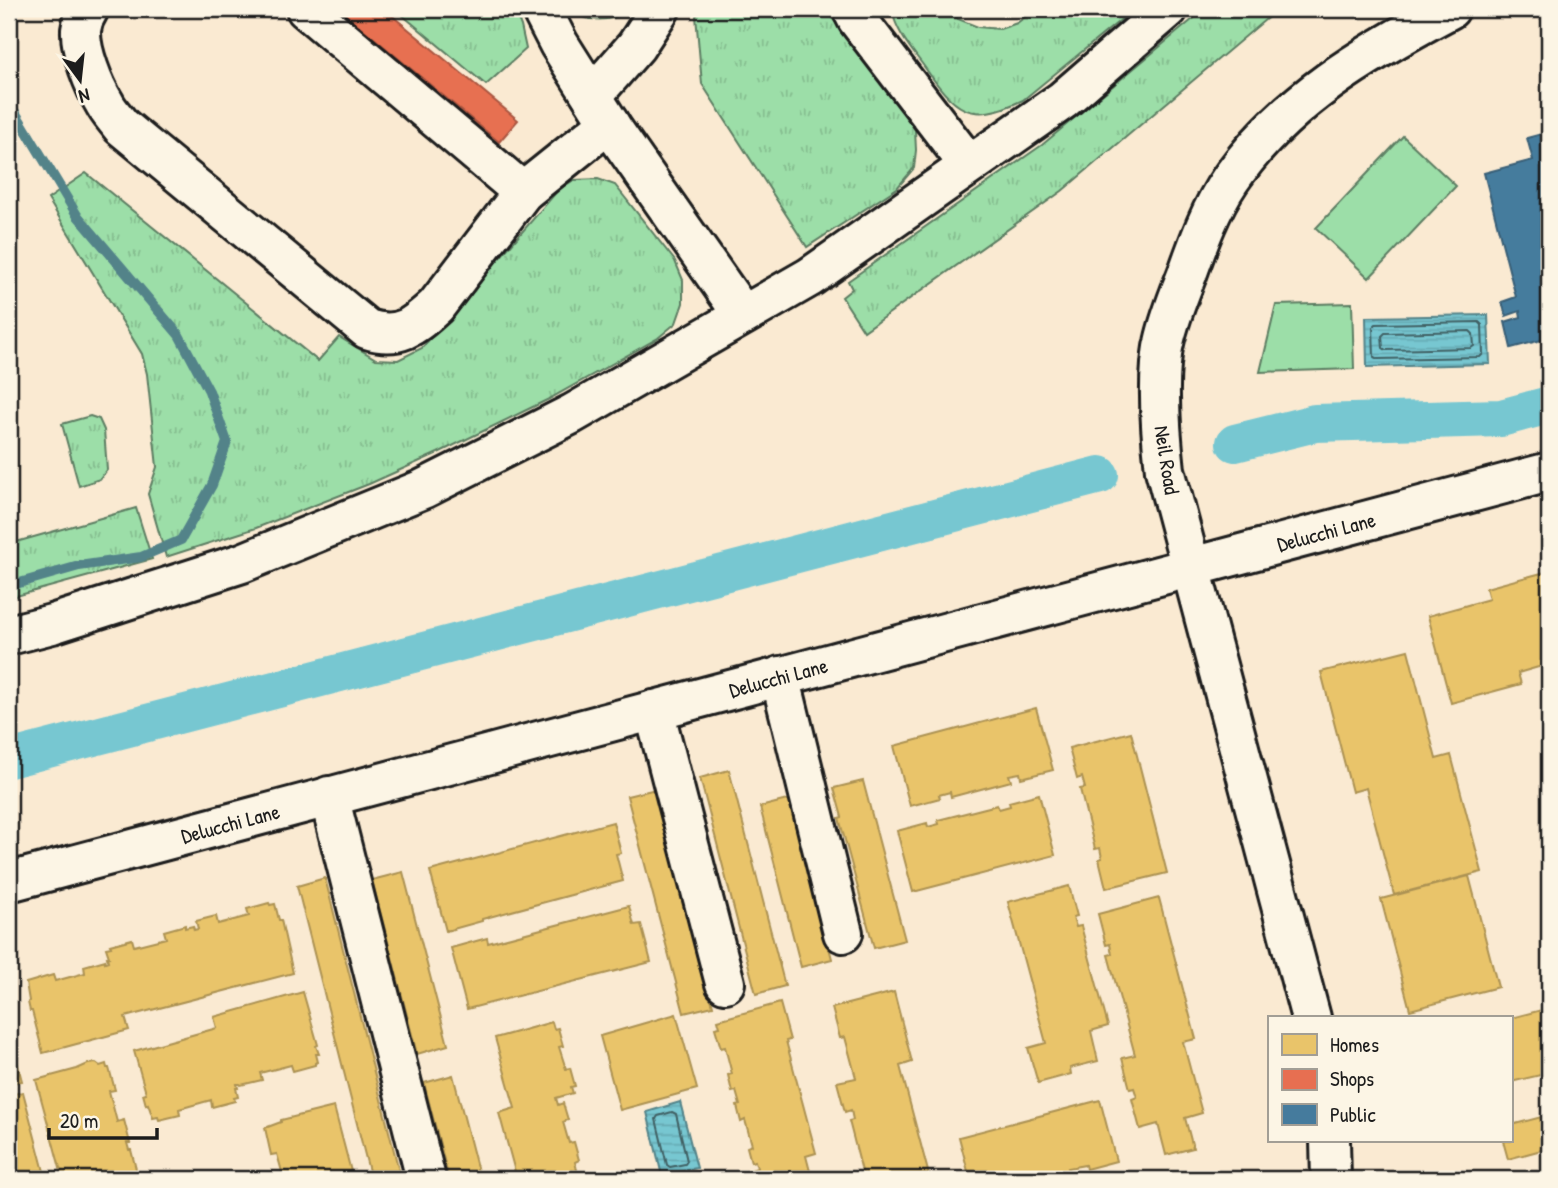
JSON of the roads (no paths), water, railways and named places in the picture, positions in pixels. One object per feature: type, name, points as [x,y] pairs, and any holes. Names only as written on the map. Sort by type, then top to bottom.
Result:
[{"type":"street","points":[[89,9],[81,30],[84,48],[93,80],[105,105],[121,127],[367,329],[382,334],[398,333],[421,320],[436,306],[523,192],[600,109],[660,9]]},
{"type":"street","points":[[306,9],[523,192]]},
{"type":"street","points":[[541,9],[559,44],[600,109],[743,315]]},
{"type":"street","points":[[852,9],[969,165]]},
{"type":"street","points":[[9,635],[242,564],[423,489],[572,414],[810,277],[1063,100],[1168,9]]},
{"type":"street","name":"Neil Road","points":[[1310,1016],[1165,470],[1159,388],[1163,344],[1204,228],[1229,181],[1261,140],[1298,104],[1345,69],[1450,9]]},
{"type":"street","name":"Delucchi Lane","points":[[9,881],[1549,472]]},
{"type":"street","points":[[780,676],[843,933]]},
{"type":"street","points":[[654,710],[725,983]]},
{"type":"street","points":[[329,796],[426,1179]]},
{"type":"street","points":[[1330,1142],[1331,1179]]},
{"type":"water","points":[[1488,315],[1490,364],[1367,367],[1366,317]]},
{"type":"water","points":[[680,1102],[697,1168],[662,1176],[647,1112]]},
{"type":"waterway","points":[[9,102],[77,215],[179,335],[209,391],[227,442],[212,485],[181,540],[141,557],[79,566],[9,586]]},
{"type":"waterway","points":[[1235,443],[1315,423],[1501,418],[1549,405]]},
{"type":"waterway","points":[[9,759],[1100,475]]}]
